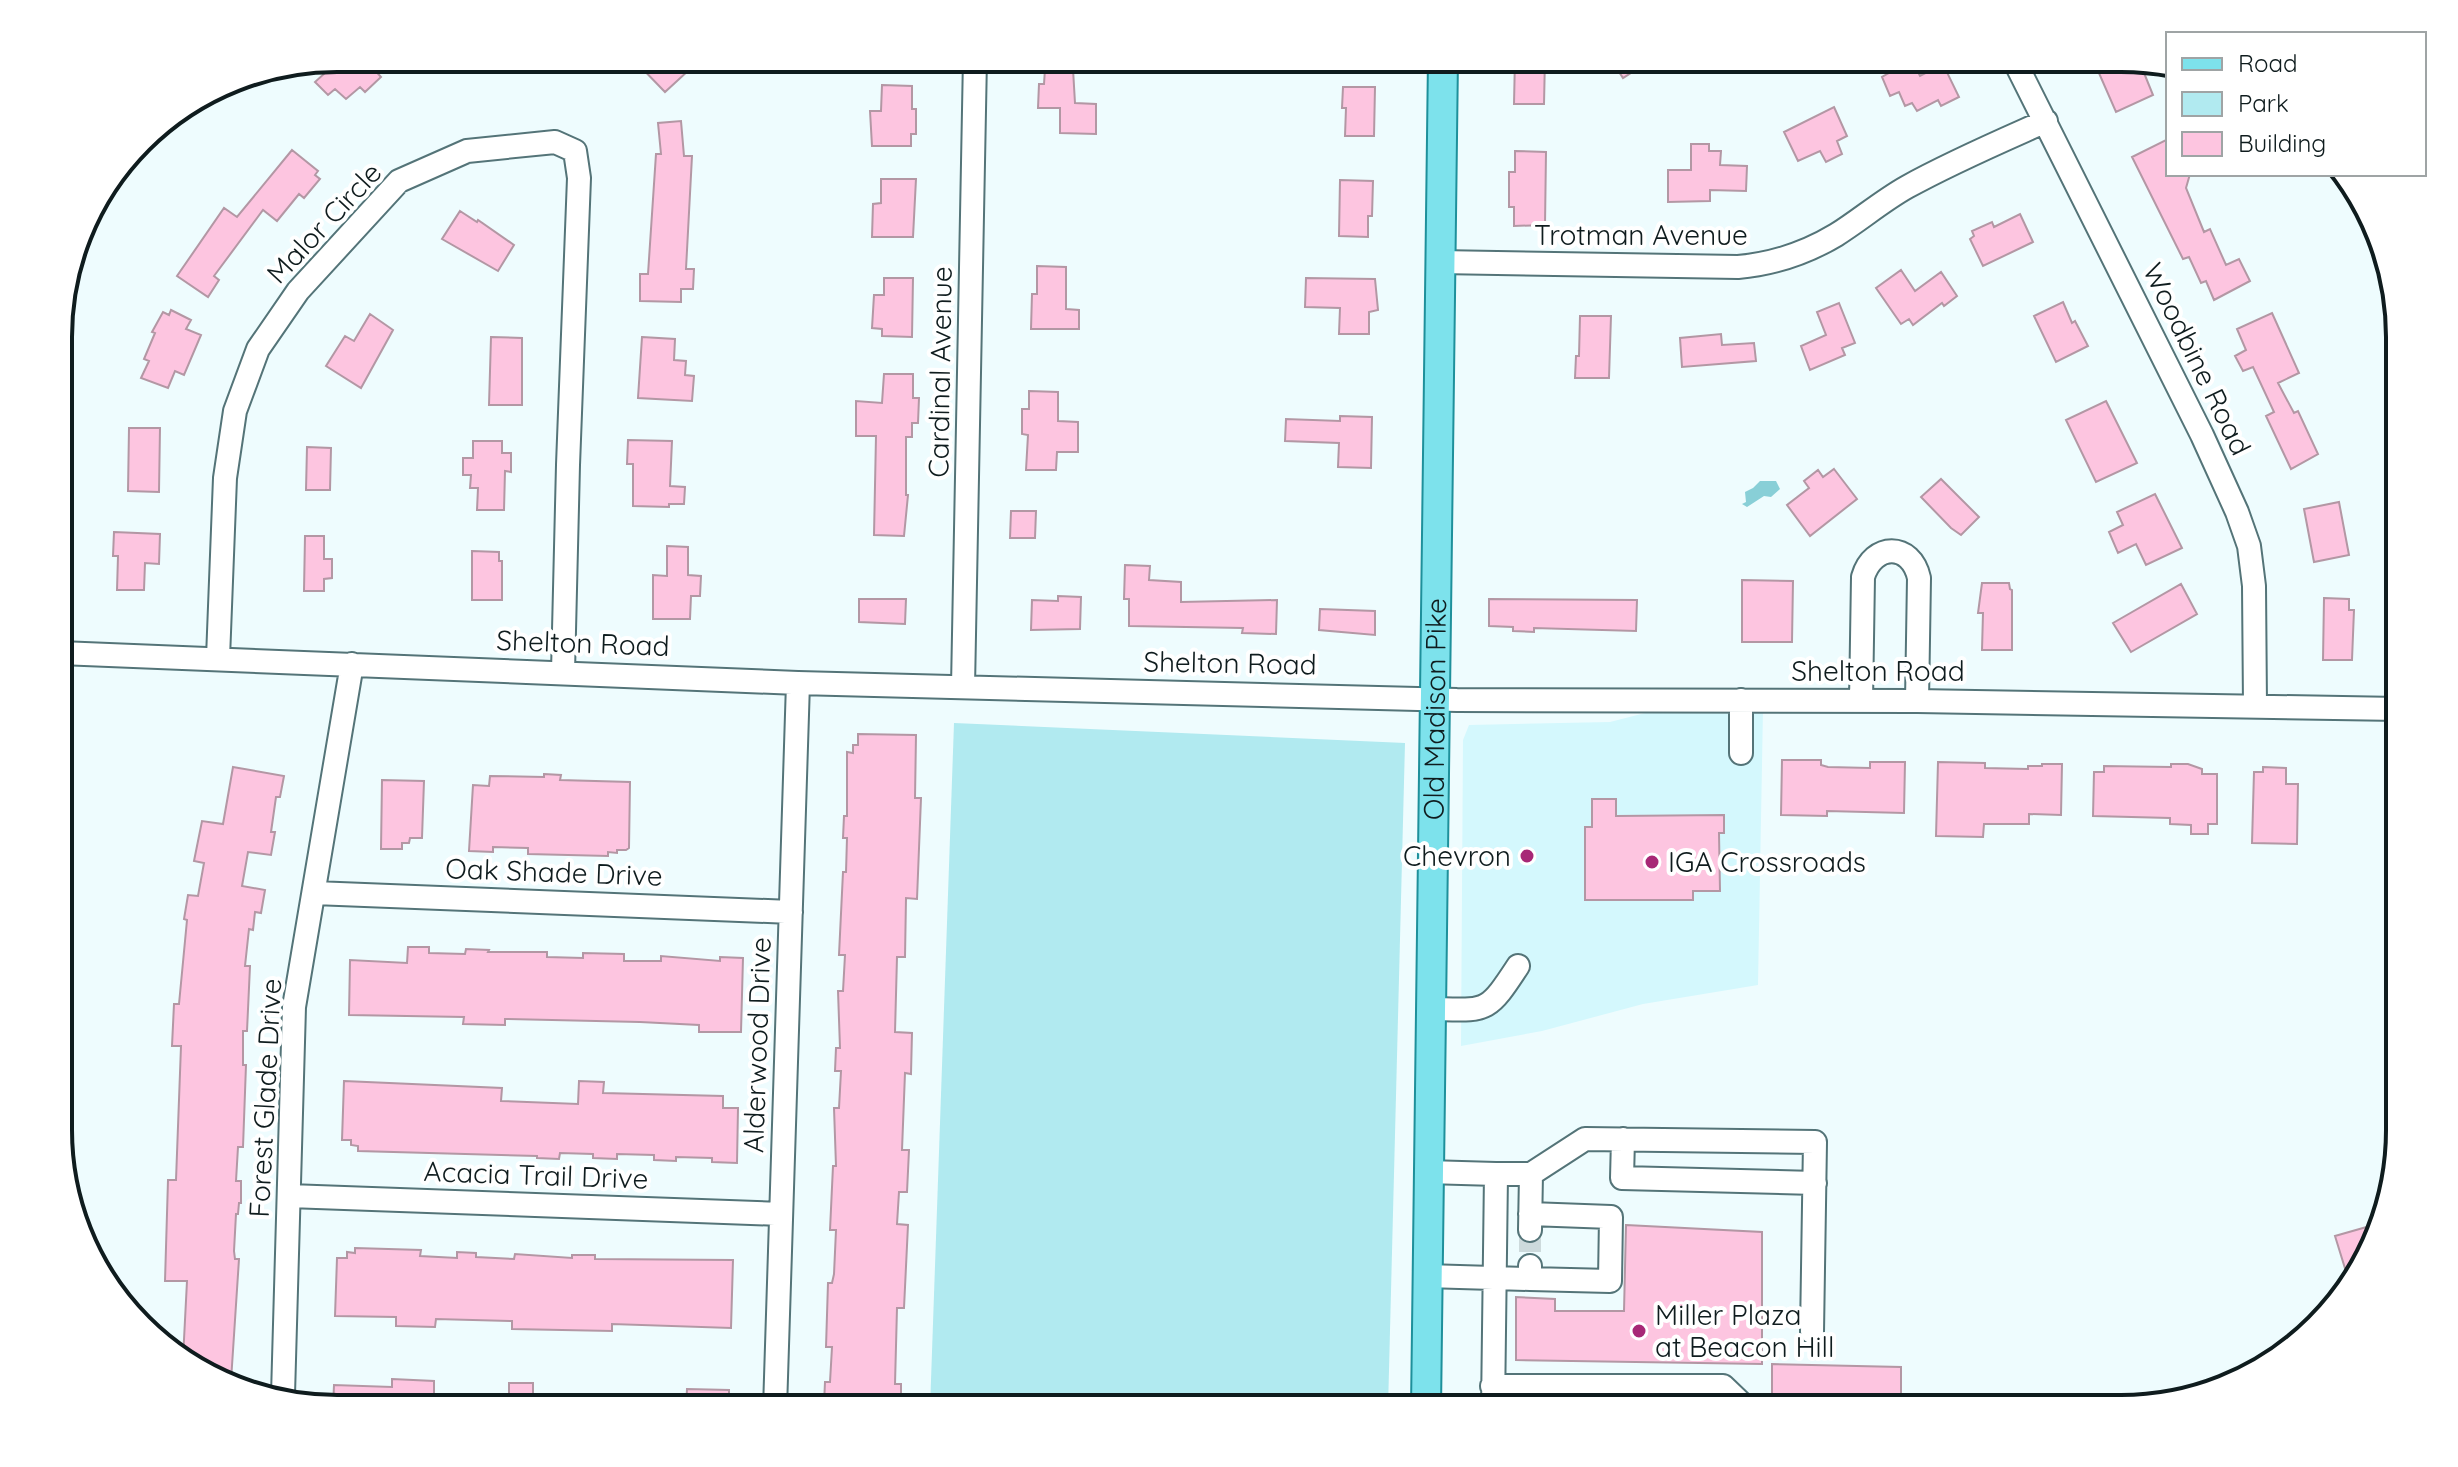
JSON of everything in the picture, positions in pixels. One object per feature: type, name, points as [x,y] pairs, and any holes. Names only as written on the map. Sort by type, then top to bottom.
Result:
[{"type":"main road","name":"Old Madison Pike","points":[[1426,1394],[1443,72]]},
{"type":"street","name":"Woodbine Road","points":[[2020,72],[2237,512],[2249,546],[2254,586],[2255,706]]},
{"type":"street","name":"Cardinal Avenue","points":[[963,687],[975,73]]},
{"type":"street","name":"Trotman Avenue","points":[[1439,262],[1763,265],[1787,258],[1834,235],[1887,198],[1938,170],[2046,121]]},
{"type":"street","name":"Malor Circle","points":[[218,658],[225,478],[235,411],[258,349],[298,291],[399,181],[467,151],[555,142],[575,151],[579,178],[563,672]]},
{"type":"street","points":[[1861,701],[1863,577],[1867,563],[1878,554],[1890,551],[1904,553],[1916,562],[1919,578],[1917,701]]},
{"type":"street","name":"Shelton Road","points":[[72,653],[798,683],[1435,700],[1917,701],[2385,709]]},
{"type":"street","name":"Forest Glade Drive","points":[[283,1389],[294,1007],[352,664]]},
{"type":"street","name":"Alderwood Drive","points":[[775,1395],[798,683]]},
{"type":"street","points":[[1741,700],[1741,753]]},
{"type":"street","name":"Oak Shade Drive","points":[[314,893],[791,912]]},
{"type":"street","points":[[1430,1009],[1486,1007],[1496,999],[1518,966]]},
{"type":"street","points":[[1427,1172],[1531,1174],[1585,1139],[1815,1142],[1812,1332]]},
{"type":"street","points":[[1623,1139],[1622,1178],[1815,1183]]},
{"type":"street","points":[[1492,1394],[1496,1174]]},
{"type":"street","points":[[1426,1276],[1493,1278],[1530,1273],[1610,1281],[1611,1217],[1530,1222],[1531,1174]]},
{"type":"street","name":"Acacia Trail Drive","points":[[289,1196],[781,1214]]},
{"type":"street","points":[[1563,1394],[1723,1386],[1732,1394]]},
{"type":"shaded area","points":[[1760,481],[1776,481],[1780,489],[1771,497],[1764,496],[1747,507],[1742,504],[1746,502],[1745,492]]},
{"type":"shaded area","points":[[1763,709],[1758,985],[1643,1004],[1542,1031],[1461,1046],[1463,740],[1469,725],[1610,722],[1653,711]]},
{"type":"green space","points":[[954,723],[1405,743],[1388,1394],[931,1395]]},
{"type":"building","points":[[1515,72],[1545,72],[1544,104],[1514,104]]},
{"type":"building","points":[[1890,72],[1918,72],[1920,76],[1927,72],[1947,72],[1959,97],[1941,106],[1938,100],[1917,111],[1912,103],[1905,106],[1899,92],[1890,96],[1882,77]]},
{"type":"building","points":[[2099,72],[2144,73],[2153,95],[2116,112]]},
{"type":"building","points":[[325,73],[377,73],[381,77],[365,92],[360,87],[346,99],[335,89],[328,95],[315,82]]},
{"type":"building","points":[[646,73],[686,73],[665,92]]},
{"type":"building","points":[[1045,73],[1073,73],[1075,103],[1096,104],[1096,134],[1060,133],[1060,108],[1038,108],[1039,84],[1044,84]]},
{"type":"building","points":[[882,85],[912,86],[916,134],[911,134],[911,146],[872,146],[870,111],[881,111]]},
{"type":"building","points":[[1343,87],[1375,87],[1374,136],[1345,136]]},
{"type":"building","points":[[1834,107],[1847,136],[1837,141],[1842,154],[1826,162],[1820,151],[1798,161],[1784,132]]},
{"type":"building","points":[[681,121],[684,156],[692,156],[686,269],[694,269],[693,289],[681,289],[681,302],[640,301],[640,274],[648,274],[656,154],[661,154],[658,123]]},
{"type":"building","points":[[2166,140],[2166,176],[2189,176],[2186,188],[2204,232],[2210,229],[2226,265],[2239,259],[2250,281],[2214,300],[2206,281],[2201,283],[2189,257],[2183,259],[2132,157]]},
{"type":"building","points":[[1691,144],[1709,144],[1709,151],[1721,151],[1720,165],[1747,166],[1746,191],[1710,190],[1710,201],[1668,202],[1668,170],[1691,170]]},
{"type":"building","points":[[292,150],[318,171],[315,175],[320,179],[304,198],[299,194],[277,221],[263,210],[214,276],[219,280],[208,297],[177,276],[224,208],[237,217]]},
{"type":"building","points":[[1515,151],[1546,152],[1545,225],[1514,226],[1514,207],[1509,207],[1509,172],[1515,172]]},
{"type":"building","points":[[881,179],[916,179],[913,237],[872,237],[873,204],[881,203]]},
{"type":"building","points":[[1340,180],[1373,181],[1368,237],[1339,236]]},
{"type":"building","points":[[460,211],[514,245],[498,271],[442,239]]},
{"type":"building","points":[[2020,214],[2033,242],[1983,266],[1970,239],[1974,236],[1972,231],[1992,222],[1994,227]]},
{"type":"building","points":[[1037,266],[1066,267],[1066,309],[1079,310],[1079,329],[1031,329],[1032,294],[1037,294]]},
{"type":"building","points":[[1901,270],[1915,291],[1941,272],[1957,296],[1944,306],[1942,303],[1913,325],[1909,319],[1901,324],[1876,288]]},
{"type":"building","points":[[884,278],[913,278],[912,337],[882,336],[882,329],[872,328],[874,295],[884,295]]},
{"type":"building","points":[[1306,278],[1375,279],[1378,310],[1369,312],[1369,334],[1339,334],[1340,308],[1305,307]]},
{"type":"building","points":[[2063,302],[2072,323],[2075,321],[2088,346],[2056,362],[2034,316]]},
{"type":"building","points":[[1839,303],[1855,343],[1842,348],[1845,355],[1810,370],[1801,346],[1826,335],[1817,312]]},
{"type":"building","points":[[171,310],[191,320],[186,329],[201,335],[184,375],[175,371],[168,388],[141,378],[149,361],[144,359],[155,333],[152,332],[163,312],[169,315]]},
{"type":"building","points":[[2272,313],[2299,373],[2278,383],[2294,413],[2298,411],[2318,454],[2291,469],[2266,416],[2274,412],[2253,367],[2243,371],[2235,356],[2246,350],[2237,329]]},
{"type":"building","points":[[370,314],[393,330],[361,388],[326,366],[345,336],[354,341]]},
{"type":"building","points":[[1580,316],[1611,316],[1609,378],[1575,378]]},
{"type":"building","points":[[1721,334],[1722,345],[1754,343],[1756,361],[1682,367],[1680,338]]},
{"type":"building","points":[[491,337],[522,338],[522,405],[489,405]]},
{"type":"building","points":[[642,337],[675,339],[674,360],[686,361],[685,375],[694,376],[692,401],[638,398]]},
{"type":"building","points":[[884,374],[913,374],[913,398],[919,398],[918,423],[912,423],[912,437],[906,437],[908,495],[904,536],[874,535],[876,436],[856,436],[856,401],[882,403]]},
{"type":"building","points":[[1029,391],[1058,392],[1058,421],[1078,422],[1078,452],[1057,452],[1056,470],[1026,470],[1028,435],[1022,434],[1022,409],[1029,409]]},
{"type":"building","points":[[2106,401],[2137,463],[2096,482],[2066,420]]},
{"type":"building","points":[[1340,416],[1372,417],[1371,468],[1338,467],[1339,443],[1285,441],[1286,419],[1340,421]]},
{"type":"building","points":[[129,428],[160,428],[159,492],[128,491]]},
{"type":"building","points":[[628,440],[672,441],[670,486],[685,487],[684,504],[669,504],[669,507],[633,506],[633,464],[627,464]]},
{"type":"building","points":[[473,441],[502,441],[502,453],[511,453],[511,472],[505,471],[504,510],[477,510],[478,488],[470,488],[471,475],[463,475],[463,458],[473,458]]},
{"type":"building","points":[[307,447],[331,448],[330,490],[306,490]]},
{"type":"building","points":[[1834,469],[1857,499],[1810,536],[1787,505],[1809,488],[1804,481],[1818,470],[1823,477]]},
{"type":"building","points":[[1941,479],[1979,517],[1961,535],[1921,497]]},
{"type":"building","points":[[2155,494],[2182,548],[2146,565],[2136,544],[2118,553],[2109,532],[2123,525],[2117,512]]},
{"type":"building","points":[[2339,502],[2349,555],[2314,562],[2304,509]]},
{"type":"building","points":[[1011,511],[1036,511],[1035,538],[1010,538]]},
{"type":"building","points":[[114,532],[160,534],[159,564],[145,563],[144,590],[117,590],[118,556],[113,556]]},
{"type":"building","points":[[305,536],[324,536],[324,559],[332,559],[332,578],[324,579],[324,591],[304,591]]},
{"type":"building","points":[[667,546],[688,547],[688,575],[701,576],[700,596],[691,596],[690,619],[653,619],[653,575],[667,576]]},
{"type":"building","points":[[472,551],[499,552],[499,561],[502,561],[502,600],[472,600]]},
{"type":"building","points":[[1125,565],[1150,566],[1149,580],[1181,582],[1181,602],[1277,600],[1276,634],[1242,633],[1243,628],[1129,626],[1129,599],[1124,599]]},
{"type":"building","points":[[1742,580],[1793,581],[1792,642],[1742,642]]},
{"type":"building","points":[[1982,583],[2009,583],[2012,590],[2012,650],[1982,650],[1983,613],[1978,613]]},
{"type":"building","points":[[2181,584],[2197,614],[2131,652],[2113,623]]},
{"type":"building","points":[[1058,596],[1081,597],[1080,629],[1031,630],[1032,600],[1058,601]]},
{"type":"building","points":[[2324,598],[2349,599],[2349,610],[2354,610],[2352,660],[2323,660]]},
{"type":"building","points":[[859,599],[906,599],[905,624],[859,622]]},
{"type":"building","points":[[1489,599],[1637,600],[1636,631],[1534,628],[1534,632],[1489,626]]},
{"type":"building","points":[[1320,609],[1375,611],[1375,635],[1319,630]]},
{"type":"building","points":[[858,734],[916,735],[915,798],[921,798],[917,899],[906,898],[905,957],[897,957],[895,1032],[912,1033],[911,1074],[905,1073],[902,1150],[909,1150],[907,1192],[899,1192],[897,1224],[908,1225],[904,1308],[897,1308],[895,1384],[901,1384],[901,1395],[824,1395],[825,1382],[830,1382],[832,1347],[826,1347],[828,1283],[832,1283],[834,1274],[836,1230],[830,1230],[833,1166],[836,1166],[834,1108],[839,1108],[841,1071],[835,1071],[836,1048],[840,1048],[838,991],[843,991],[845,955],[839,955],[843,872],[846,872],[847,838],[843,838],[844,816],[847,816],[847,752],[853,753],[853,745],[858,745]]},
{"type":"building","points":[[1782,760],[1821,760],[1821,765],[1828,767],[1870,768],[1870,762],[1905,762],[1904,813],[1827,811],[1827,816],[1781,815]]},
{"type":"building","points":[[1938,762],[1985,763],[1985,768],[2028,769],[2028,766],[2062,764],[2061,815],[2029,814],[2029,824],[1984,824],[1983,837],[1936,836]]},
{"type":"building","points":[[2171,764],[2188,764],[2202,769],[2202,774],[2217,774],[2217,824],[2208,824],[2208,834],[2191,834],[2191,825],[2170,824],[2170,818],[2093,816],[2094,772],[2104,772],[2104,766],[2171,767]]},
{"type":"building","points":[[233,767],[284,776],[280,797],[276,797],[271,855],[248,852],[242,886],[265,890],[261,913],[255,912],[253,930],[249,929],[245,966],[250,966],[247,1031],[243,1031],[243,1065],[246,1065],[243,1147],[238,1147],[236,1181],[241,1181],[241,1203],[236,1214],[234,1251],[235,1259],[239,1259],[232,1373],[184,1345],[187,1281],[165,1281],[168,1180],[176,1180],[181,1046],[172,1046],[174,1004],[179,1004],[187,920],[184,919],[188,895],[198,896],[204,863],[194,861],[202,821],[223,824]]},
{"type":"building","points":[[2263,767],[2286,768],[2286,784],[2298,784],[2297,844],[2252,843],[2254,772],[2263,772]]},
{"type":"building","points":[[544,774],[561,775],[560,780],[630,782],[629,848],[617,850],[617,853],[608,852],[608,856],[528,854],[528,848],[493,847],[493,852],[469,851],[473,785],[489,786],[490,776],[544,777]]},
{"type":"building","points":[[382,780],[424,781],[422,838],[410,838],[409,843],[402,843],[402,849],[381,849]]},
{"type":"building","name":"IGA Crossroads","points":[[1592,799],[1616,799],[1616,816],[1724,815],[1724,833],[1719,833],[1720,891],[1693,891],[1693,900],[1585,900],[1585,827],[1592,827]]},
{"type":"building","points":[[408,947],[429,947],[429,953],[465,954],[466,949],[547,952],[547,957],[583,958],[583,953],[624,954],[624,961],[661,961],[661,956],[720,961],[720,957],[743,958],[741,1032],[699,1032],[699,1025],[640,1022],[505,1019],[505,1025],[463,1024],[464,1017],[349,1015],[350,960],[407,963]]},
{"type":"building","points":[[344,1081],[502,1088],[501,1101],[578,1104],[579,1081],[604,1082],[603,1093],[723,1096],[723,1108],[738,1108],[737,1163],[712,1162],[712,1158],[654,1160],[654,1155],[617,1154],[617,1159],[593,1158],[593,1154],[560,1153],[559,1159],[358,1151],[358,1146],[351,1145],[351,1140],[342,1140]]},
{"type":"building","name":"Miller Plaza at Beacon Hill","points":[[1626,1225],[1762,1232],[1762,1364],[1516,1360],[1516,1297],[1555,1299],[1555,1311],[1624,1311]]},
{"type":"building","points":[[2368,1227],[2346,1270],[2335,1236]]},
{"type":"building","points":[[355,1248],[421,1250],[420,1256],[457,1258],[457,1252],[476,1253],[476,1257],[514,1259],[515,1254],[572,1258],[572,1255],[595,1255],[595,1259],[733,1260],[731,1328],[612,1324],[612,1331],[512,1329],[512,1321],[436,1319],[435,1327],[396,1326],[396,1317],[335,1316],[337,1258],[347,1258],[347,1252],[355,1253]]},
{"type":"building","points":[[1772,1364],[1901,1367],[1901,1394],[1772,1394]]},
{"type":"building","points":[[392,1379],[434,1381],[434,1395],[334,1395],[334,1385],[392,1387]]},
{"type":"building","points":[[509,1383],[533,1383],[533,1395],[509,1395]]},
{"type":"building","points":[[687,1389],[729,1390],[729,1395],[687,1395]]},
{"type":"tunnel","points":[[1530,1230],[1530,1266]]},
{"type":"place","name":"Chevron","points":[[1527,856]]},
{"type":"place","name":"IGA Crossroads","points":[[1652,862]]},
{"type":"place","name":"Miller Plaza at Beacon Hill","points":[[1639,1331]]}]
